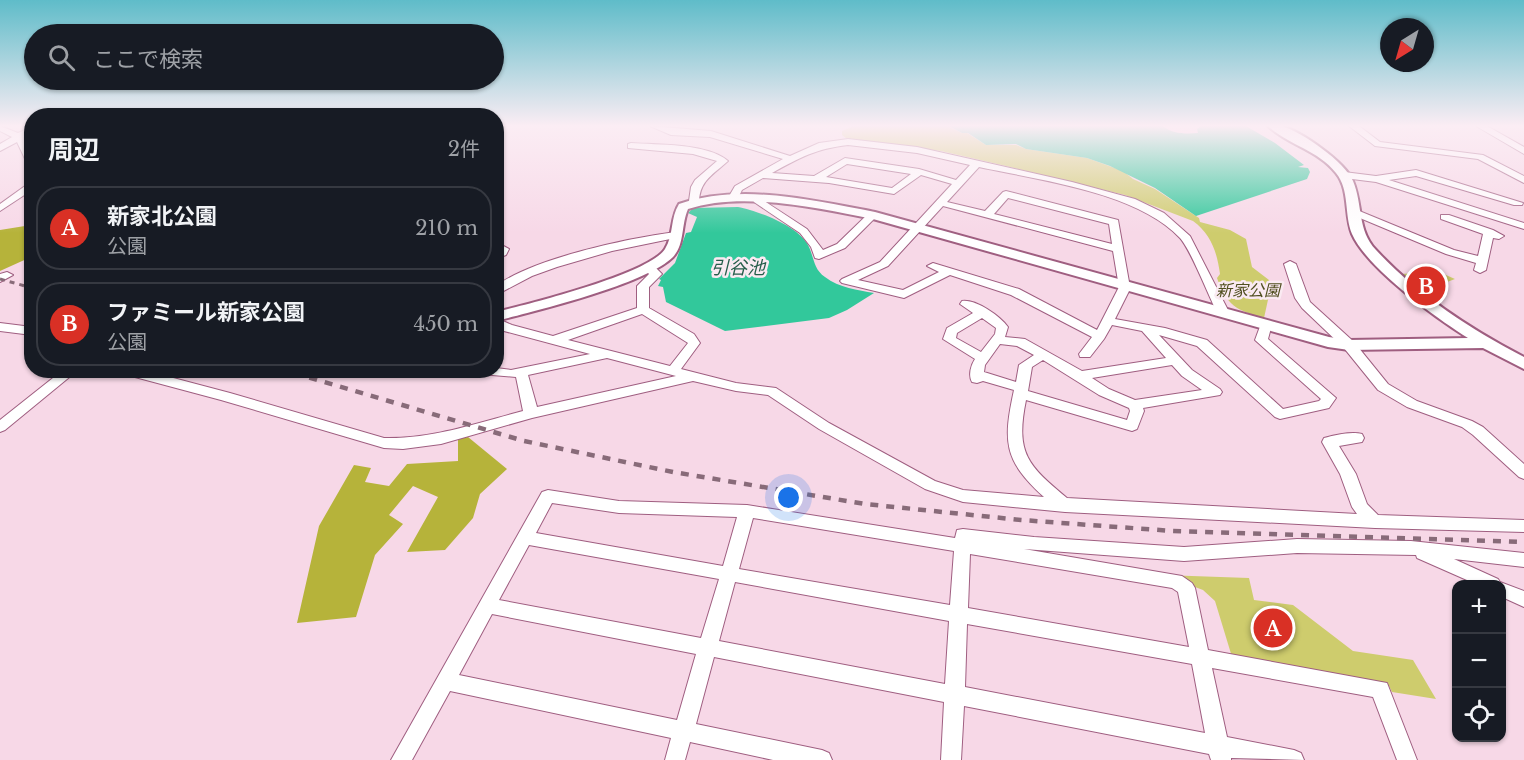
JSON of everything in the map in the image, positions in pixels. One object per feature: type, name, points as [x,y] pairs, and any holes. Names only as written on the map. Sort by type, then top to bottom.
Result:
[{"type":"street","points":[[694,201],[694,193],[700,177],[722,161]]},
{"type":"street","points":[[733,198],[738,188],[788,161]]},
{"type":"street","points":[[816,179],[844,161]]},
{"type":"street","points":[[848,161],[919,172],[958,183]]},
{"type":"street","points":[[970,161],[1131,201],[1160,215],[1186,238],[1223,312]]},
{"type":"street","points":[[1330,161],[1344,175],[1357,232],[1372,254],[1427,304],[1455,325],[1524,364]]},
{"type":"street","points":[[1486,161],[1524,180]]},
{"type":"street","points":[[949,271],[904,294],[846,281],[884,264],[977,163]]},
{"type":"street","points":[[763,175],[816,179],[894,191],[919,172]]},
{"type":"street","points":[[1376,179],[1416,173],[1521,204],[1506,220]]},
{"type":"street","points":[[1344,175],[1376,179],[1524,226]]},
{"type":"street","points":[[0,208],[24,191]]},
{"type":"street","points":[[987,215],[1006,194],[1114,222],[1124,285],[1100,336],[1085,354]]},
{"type":"street","points":[[504,314],[624,277],[648,267],[668,254],[676,235],[683,207],[694,201],[710,198],[733,198],[826,207],[873,215],[1328,342],[1349,345],[1484,343]]},
{"type":"street","points":[[758,200],[810,236],[818,245],[819,256],[841,246],[873,215]]},
{"type":"street","points":[[941,203],[1117,249]]},
{"type":"street","points":[[1352,211],[1482,266],[1494,234],[1445,217]]},
{"type":"street","points":[[504,283],[522,274],[638,240],[676,235]]},
{"type":"street","points":[[1290,264],[1301,298],[1306,306],[1349,345],[1383,387],[1412,404],[1467,424],[1478,431],[1524,473]]},
{"type":"street","points":[[933,266],[1015,292],[1100,336]]},
{"type":"street","points":[[643,310],[643,286],[656,274],[648,267]]},
{"type":"street","points":[[966,304],[1002,327],[1001,334],[978,366],[978,377],[1132,426],[1137,411],[1134,405]]},
{"type":"street","points":[[553,340],[643,310],[690,337],[694,343],[673,372]]},
{"type":"street","points":[[982,313],[951,331],[949,339],[982,358]]},
{"type":"street","points":[[1108,321],[1202,343],[1280,414],[1324,405],[1329,398],[1261,340],[1266,324]]},
{"type":"street","points":[[504,326],[673,372],[736,387],[771,391],[824,426],[930,485],[963,496],[1065,506],[1375,522],[1524,526]]},
{"type":"street","points":[[0,327],[24,330]]},
{"type":"street","points":[[997,340],[1020,342],[1104,392],[1134,405],[1215,392],[1187,373],[1147,329]]},
{"type":"street","points":[[504,373],[608,354]]},
{"type":"street","points":[[1042,356],[1026,365],[1012,440],[1017,455],[1035,480],[1065,506]]},
{"type":"street","points":[[1080,376],[1176,360]]},
{"type":"street","points":[[521,372],[531,413]]},
{"type":"street","points":[[156,378],[384,443],[418,444],[436,441],[531,413],[692,376]]},
{"type":"street","points":[[0,427],[62,378]]},
{"type":"street","points":[[1357,438],[1329,442],[1348,474],[1360,507],[1375,522]]},
{"type":"street","points":[[401,760],[548,496],[619,507],[747,511],[1176,581],[1186,588],[1220,752]]},
{"type":"street","points":[[675,760],[747,511]]},
{"type":"street","points":[[951,760],[963,535],[1034,544],[1184,554],[1297,546],[1411,548],[1524,560]]},
{"type":"street","points":[[525,538],[1380,689],[1407,760]]},
{"type":"street","points":[[1411,548],[1481,580]]},
{"type":"street","points":[[1506,591],[1524,599]]},
{"type":"street","points":[[488,605],[954,694],[1220,752],[1294,760]]},
{"type":"street","points":[[446,681],[822,760]]},
{"type":"green space","name":"新家公園","points":[[986,161],[1097,161],[1123,171],[1133,179],[1155,189],[1199,218],[1200,222],[1230,230],[1246,239],[1252,267],[1269,280],[1271,286],[1264,318],[1239,309],[1229,301],[1217,278],[1220,274],[1212,244],[1193,221],[1125,195]]},
{"type":"green space","points":[[1439,272],[1455,279],[1421,292],[1400,274]]},
{"type":"green space","points":[[1163,575],[1249,578],[1254,600],[1293,605],[1353,651],[1413,660],[1436,699],[1392,692],[1389,686],[1232,657],[1215,601],[1203,590]]},
{"type":"shaded area","points":[[24,226],[24,260],[0,271],[0,230]]},
{"type":"shaded area","points":[[468,437],[507,469],[480,494],[473,518],[445,550],[407,552],[438,497],[413,486],[389,515],[403,524],[375,555],[356,617],[297,623],[319,526],[354,465],[371,468],[365,482],[389,486],[407,464],[458,461],[458,439]]},
{"type":"water","points":[[1097,161],[1299,161],[1304,165],[1298,167],[1308,168],[1310,172],[1307,179],[1196,216],[1155,188]]},
{"type":"water","name":"引谷池","points":[[738,207],[766,216],[796,232],[808,245],[818,270],[830,281],[874,293],[829,318],[725,331],[666,302],[663,287],[658,286],[661,280],[659,279],[675,263],[686,233],[691,232],[697,217],[688,213],[693,208]]},
{"type":"railway","points":[[0,279],[24,286]]},
{"type":"railway","points":[[311,378],[524,441],[673,472],[865,504],[1021,520],[1173,531],[1524,542]]},
{"type":"place","name":"ファミール新家公園","points":[[1426,286]]},
{"type":"place","name":"新家北公園","points":[[1273,628]]}]
